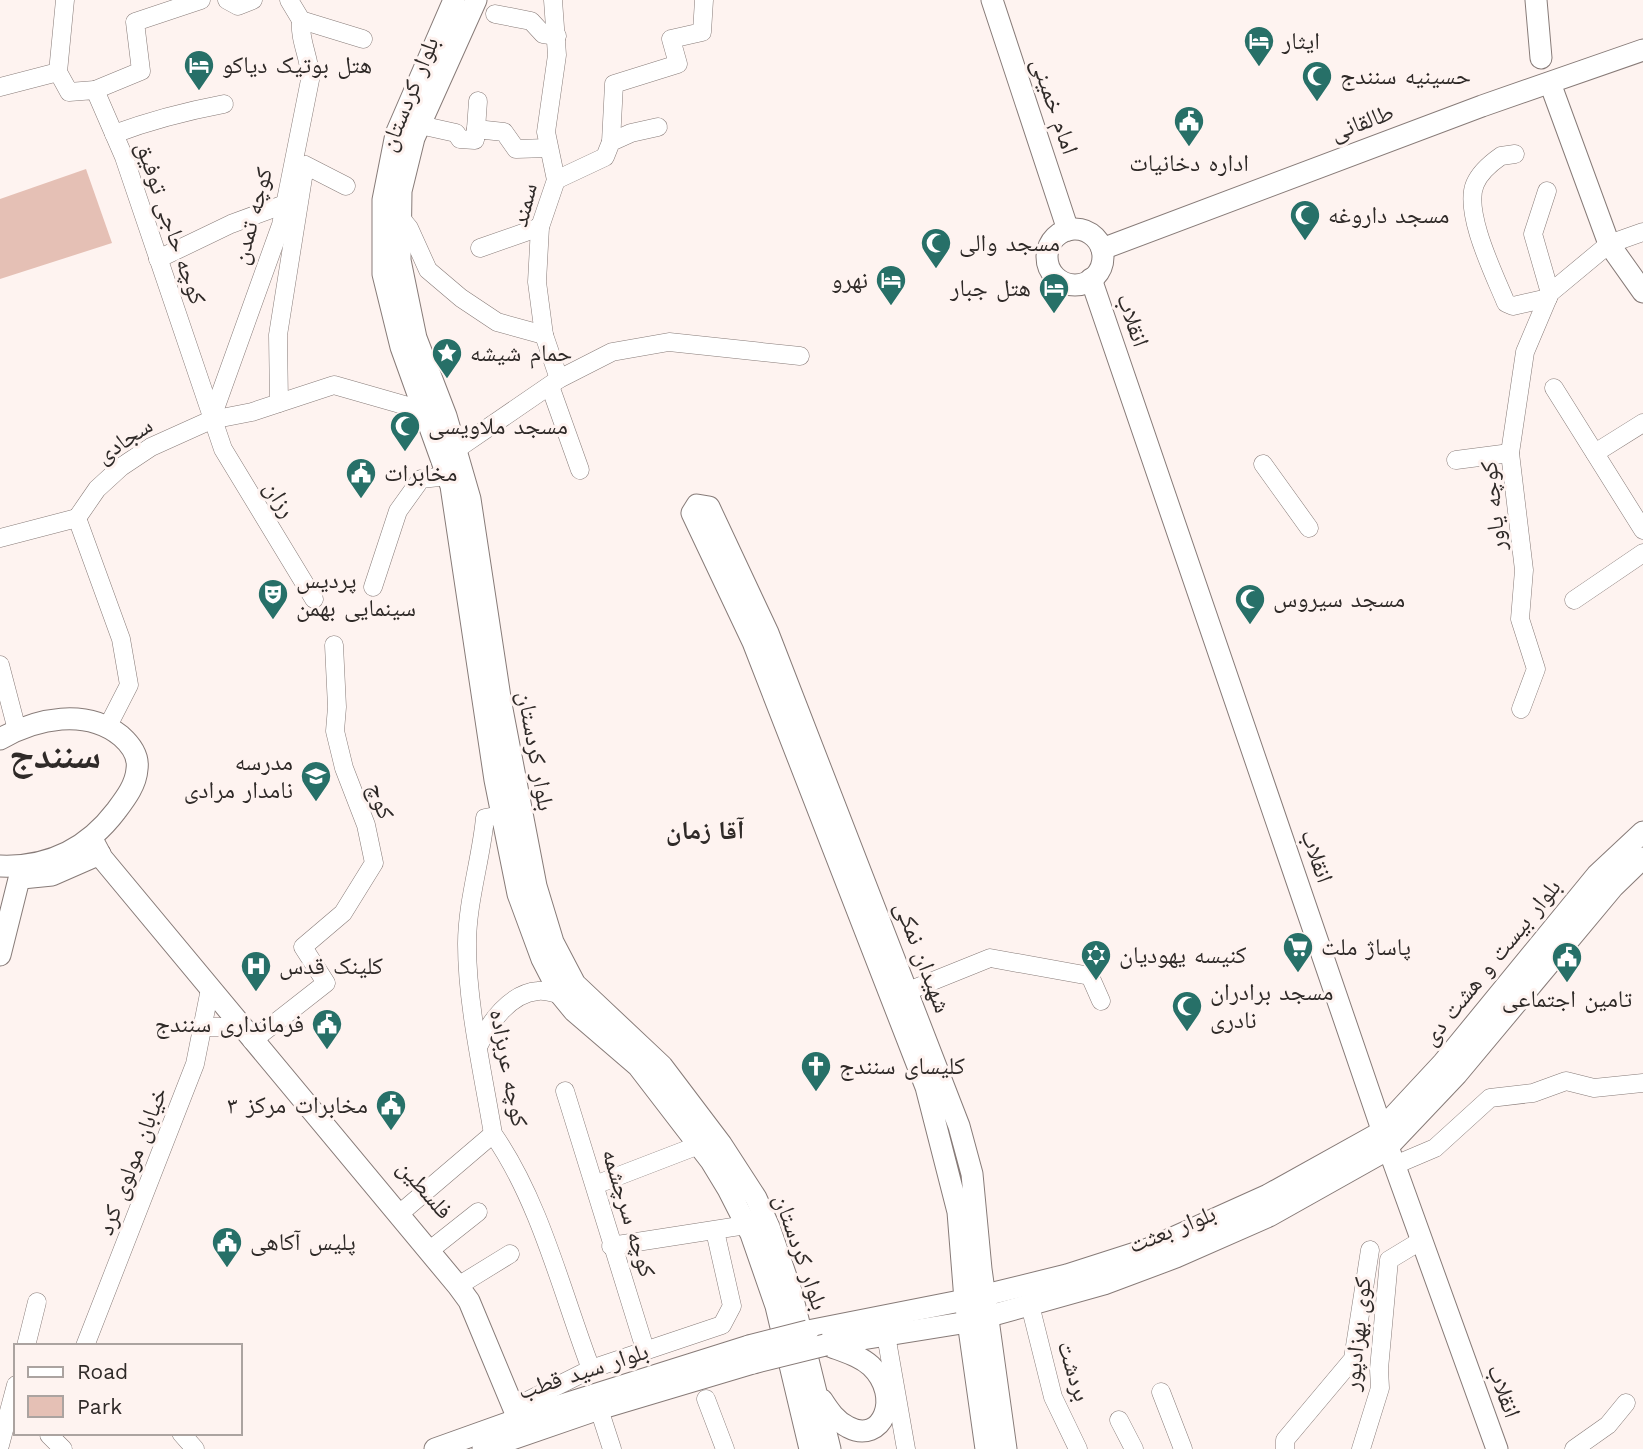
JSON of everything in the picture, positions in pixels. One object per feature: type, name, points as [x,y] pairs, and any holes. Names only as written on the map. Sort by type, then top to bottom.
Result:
[{"type":"main road","name":"بلوار کردستان","points":[[454,0],[405,106],[396,134],[383,200],[383,274],[391,313],[448,476],[501,815],[518,894],[542,959],[560,994],[574,1011],[638,1066],[699,1145],[728,1189],[764,1269],[802,1341],[810,1449]]},
{"type":"main road","name":"بلوار کردستان","points":[[476,0],[420,125],[401,191],[400,260],[409,312],[457,449],[470,499],[499,695],[525,840],[552,942],[564,968],[579,990],[662,1066],[743,1175],[769,1227],[817,1393],[830,1449]]},
{"type":"main road","name":"امام خمینی","points":[[992,0],[1068,230]]},
{"type":"main road","points":[[1513,96],[1541,58],[1536,0]]},
{"type":"main road","name":"طالقانی","points":[[1102,249],[1643,50]]},
{"type":"main road","points":[[1541,58],[1573,75]]},
{"type":"main road","points":[[1550,83],[1609,244],[1643,292]]},
{"type":"main road","points":[[1068,230],[1085,231],[1102,249],[1101,266],[1087,281],[1060,280],[1048,262],[1053,239],[1068,230]]},
{"type":"main road","name":"انقلاب","points":[[1087,281],[1418,1241],[1485,1449]]},
{"type":"main road","name":"شهیدان نمکی","points":[[700,510],[761,637],[900,995],[952,1178],[1006,1449]]},
{"type":"main road","points":[[0,866],[20,873],[64,855],[96,847],[128,796],[138,768],[128,742],[108,726],[93,721],[58,719],[7,723]]},
{"type":"main road","name":"بلوار بیست و هشت دی","points":[[1542,956],[1597,875],[1643,832]]},
{"type":"main road","name":"فلسطین","points":[[96,847],[210,989],[462,1283],[527,1428]]},
{"type":"main road","name":"بلوار بیست و هشت دی","points":[[1385,1146],[1443,1063],[1542,956],[1643,858]]},
{"type":"main road","points":[[0,956],[20,873]]},
{"type":"main road","name":"بلوار بعثت","points":[[976,1309],[1030,1305],[1104,1284],[1176,1257],[1269,1216],[1385,1146]]},
{"type":"main road","name":"بلوار بعثت","points":[[976,1309],[1067,1275],[1149,1249],[1385,1146]]},
{"type":"main road","name":"انقلاب","points":[[1418,1241],[1497,1449]]},
{"type":"main road","points":[[751,1354],[802,1341],[976,1309]]},
{"type":"main road","points":[[802,1341],[886,1335],[976,1309]]},
{"type":"main road","name":"شهیدان نمکی","points":[[976,1309],[986,1449]]},
{"type":"main road","points":[[802,1341],[855,1355],[871,1366],[887,1390],[889,1401],[885,1415],[876,1425],[864,1430],[850,1429],[835,1419],[817,1393]]},
{"type":"main road","name":"بلوار سید قطب","points":[[483,1449],[527,1428],[751,1354]]},
{"type":"main road","name":"بلوار سید قطب","points":[[435,1449],[599,1409],[751,1354]]},
{"type":"street","points":[[65,0],[58,72],[69,92],[96,90],[141,71],[135,22],[201,0]]},
{"type":"street","points":[[227,0],[238,6],[253,0]]},
{"type":"street","points":[[289,0],[301,20],[363,39]]},
{"type":"street","name":"سمند","points":[[553,0],[557,36],[546,132],[556,180],[540,227],[537,282],[554,382],[580,470]]},
{"type":"street","points":[[556,180],[605,157],[611,142],[614,84],[678,64],[671,39],[702,32],[704,0]]},
{"type":"street","points":[[495,14],[531,21],[543,34],[557,36]]},
{"type":"street","name":"کوچه تمدن","points":[[212,421],[281,225],[310,80],[311,68],[302,45],[301,20]]},
{"type":"street","points":[[0,87],[58,72]]},
{"type":"street","name":"کوچه حاجی توفیق","points":[[96,90],[158,259],[212,421]]},
{"type":"street","points":[[476,135],[478,101]]},
{"type":"street","points":[[114,134],[147,122],[164,121],[224,104]]},
{"type":"street","points":[[420,125],[456,133],[460,139],[504,132],[516,149],[548,148]]},
{"type":"street","points":[[611,142],[631,133],[658,127]]},
{"type":"street","points":[[1516,154],[1501,156],[1489,165],[1475,184],[1473,196],[1484,250],[1506,303],[1513,306],[1549,295],[1533,234],[1547,191]]},
{"type":"street","name":"کوچه تمدن","points":[[279,403],[278,335],[305,165],[346,186]]},
{"type":"street","points":[[158,259],[231,224],[285,204]]},
{"type":"street","points":[[400,217],[409,228],[428,270],[461,298],[497,322],[544,335]]},
{"type":"street","points":[[481,248],[540,227]]},
{"type":"street","points":[[1609,244],[1640,233]]},
{"type":"street","name":"کوچه یاور","points":[[1521,709],[1535,669],[1520,620],[1524,570],[1510,453],[1525,352],[1549,295],[1609,244]]},
{"type":"street","points":[[457,449],[554,382],[611,352],[668,342],[800,356]]},
{"type":"street","name":"سجادی","points":[[76,517],[97,489],[121,467],[151,447],[212,421],[334,385],[425,411]]},
{"type":"street","points":[[1554,388],[1643,530]]},
{"type":"street","points":[[223,449],[233,430],[252,411]]},
{"type":"street","name":"رزان","points":[[212,421],[223,449],[314,598]]},
{"type":"street","points":[[1595,453],[1643,423]]},
{"type":"street","points":[[1456,460],[1510,453]]},
{"type":"street","points":[[1263,464],[1309,528]]},
{"type":"street","points":[[373,587],[398,511],[421,479],[448,476]]},
{"type":"street","points":[[0,538],[76,517],[121,639],[128,685],[108,726]]},
{"type":"street","points":[[1574,600],[1643,553]]},
{"type":"street","name":"کوچ","points":[[251,1034],[327,983],[303,947],[343,913],[374,863],[366,825],[344,768],[335,731],[337,707],[334,645]]},
{"type":"street","points":[[0,665],[7,723]]},
{"type":"street","name":"کوچه عربزاده","points":[[501,815],[485,818],[481,856],[468,916],[468,978],[493,1134],[505,1152],[542,1233],[591,1370]]},
{"type":"street","points":[[900,995],[990,958],[1090,976],[1101,1001]]},
{"type":"street","name":"خیابان مولوی کرد","points":[[90,1343],[197,1058],[210,989]]},
{"type":"street","points":[[479,1045],[489,1024],[515,1000],[537,991],[560,994]]},
{"type":"street","points":[[203,1027],[251,1034]]},
{"type":"street","points":[[1385,1146],[1435,1148],[1490,1098],[1533,1093],[1566,1081],[1594,1088],[1643,1083]]},
{"type":"street","name":"کوچه سرچشمه","points":[[565,1091],[645,1349]]},
{"type":"street","points":[[402,1212],[493,1134]]},
{"type":"street","points":[[595,1185],[699,1145]]},
{"type":"street","points":[[433,1247],[478,1212]]},
{"type":"street","points":[[611,1246],[746,1225]]},
{"type":"street","points":[[527,1428],[591,1370],[645,1349],[722,1325],[733,1306],[715,1231]]},
{"type":"street","name":"کوی بهزادپور","points":[[1361,1449],[1380,1388],[1390,1260],[1418,1241]]},
{"type":"street","points":[[1285,1449],[1285,1440],[1353,1359],[1370,1250]]},
{"type":"street","points":[[462,1283],[510,1254]]},
{"type":"street","points":[[26,1344],[37,1302]]},
{"type":"street","name":"بردشت","points":[[1030,1305],[1053,1397],[1078,1449]]},
{"type":"street","points":[[886,1335],[906,1449]]},
{"type":"street","points":[[14,1392],[0,1445],[15,1449]]},
{"type":"street","points":[[1161,1392],[1183,1449]]},
{"type":"street","points":[[706,1399],[725,1449]]},
{"type":"street","points":[[1574,1449],[1608,1425],[1626,1403]]},
{"type":"street","points":[[599,1409],[612,1449]]},
{"type":"street","points":[[1119,1420],[1134,1449]]},
{"type":"street","points":[[183,1435],[195,1449]]},
{"type":"street","points":[[47,1439],[63,1449]]},
{"type":"green space","points":[[86,169],[112,243],[0,279],[0,199]]},
{"type":"place","name":"ایثار","points":[[1259,68]]},
{"type":"place","name":"هتل بوتیک دیاکو","points":[[199,92]]},
{"type":"place","name":"حسینیه سنندج","points":[[1317,103]]},
{"type":"place","name":"اداره دخانیات","points":[[1189,148]]},
{"type":"place","name":"مسجد داروغه","points":[[1305,242]]},
{"type":"place","name":"مسجد والی","points":[[936,270]]},
{"type":"place","name":"نهرو","points":[[891,307]]},
{"type":"place","name":"هتل جبار","points":[[1054,315]]},
{"type":"place","name":"حمام شیشه","points":[[447,380]]},
{"type":"place","name":"مسجد ملاویسی","points":[[405,453]]},
{"type":"place","name":"مخابرات","points":[[361,500]]},
{"type":"place","name":"پردیس سینمایی بهمن","points":[[273,621]]},
{"type":"place","name":"مسجد سیروس","points":[[1250,626]]},
{"type":"place","name":"مدرسه نامدار مرادی","points":[[316,803]]},
{"type":"place","name":"پاساژ ملت","points":[[1298,974]]},
{"type":"place","name":"کنیسه یهودیان","points":[[1096,982]]},
{"type":"place","name":"تامین اجتماعی","points":[[1567,984]]},
{"type":"place","name":"کلینک قدس","points":[[256,993]]},
{"type":"place","name":"مسجد برادران نادری","points":[[1187,1033]]},
{"type":"place","name":"فرمانداری سنندج","points":[[327,1051]]},
{"type":"place","name":"کلیسای سنندج","points":[[816,1093]]},
{"type":"place","name":"مخابرات مرکز ۳","points":[[391,1132]]},
{"type":"place","name":"پلیس آکاهی","points":[[227,1269]]},
{"type":"district","name":"سنندج","points":[[55,755]]},
{"type":"district","name":"آقا زمان","points":[[705,830]]}]
